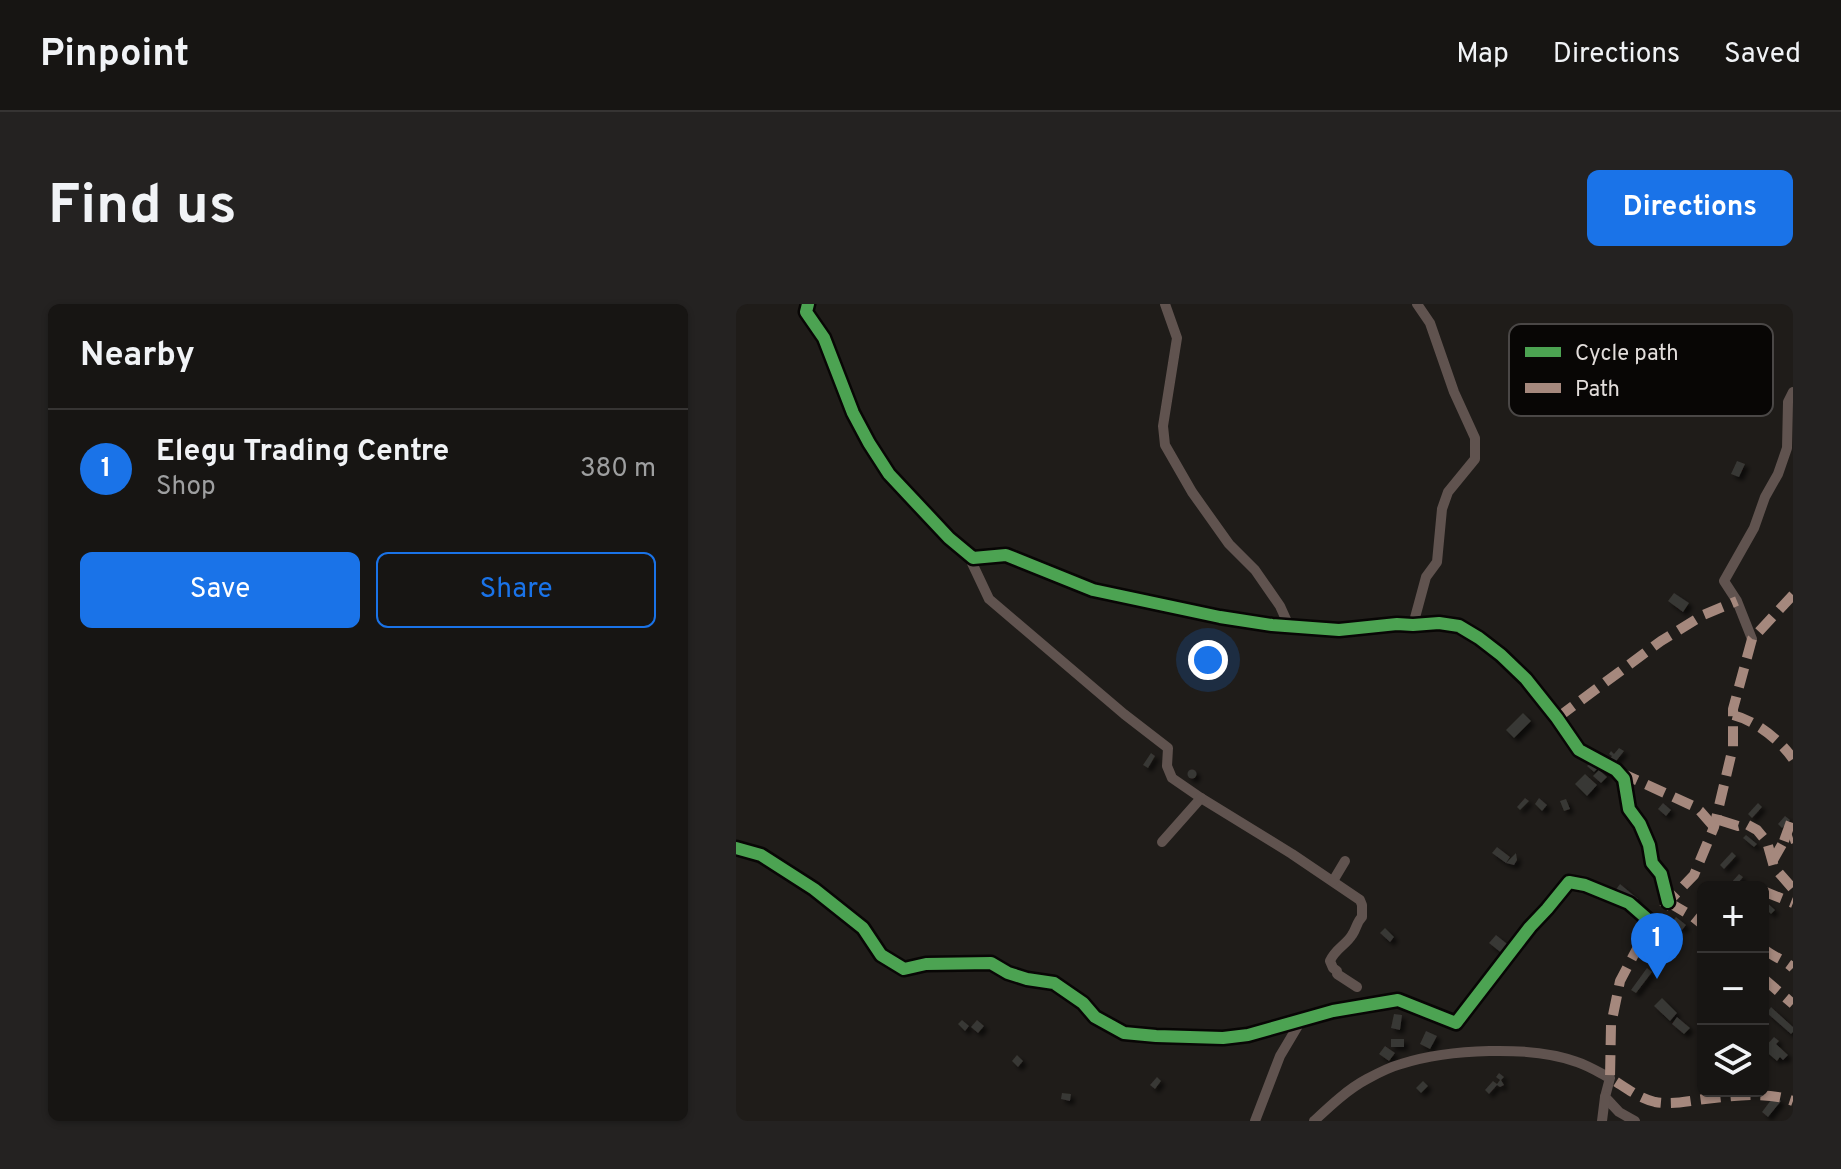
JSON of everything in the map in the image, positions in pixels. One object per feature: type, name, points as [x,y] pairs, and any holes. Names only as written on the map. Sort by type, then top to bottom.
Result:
[{"type":"street","points":[[808,304],[806,312],[824,338],[869,443],[889,474],[949,538],[973,558],[1006,555],[1093,590],[1220,617],[1339,630],[1397,624],[1459,626],[1501,655],[1526,679],[1579,750],[1616,770],[1624,779],[1629,809],[1649,845],[1652,863],[1661,874],[1668,902]]},
{"type":"street","points":[[1165,304],[1177,338],[1163,426],[1165,445],[1192,492],[1229,544],[1255,570],[1280,606],[1289,626]]},
{"type":"street","points":[[1413,625],[1426,577],[1437,562],[1442,509],[1448,492],[1475,459],[1475,438],[1454,392],[1430,323],[1417,304]]},
{"type":"street","points":[[1752,639],[1737,601],[1724,581],[1754,528],[1765,497],[1778,474],[1787,448],[1788,402],[1793,392]]},
{"type":"street","points":[[973,558],[972,563],[989,599],[1168,748],[1167,766],[1172,778],[1360,900],[1362,917],[1353,934],[1330,961],[1337,974],[1357,987]]},
{"type":"street","points":[[1162,842],[1201,798]]},
{"type":"street","points":[[736,848],[761,855],[814,889],[863,928],[881,955],[904,969],[926,964],[991,963],[1008,973],[1054,983],[1083,1003],[1095,1017],[1124,1033],[1156,1036],[1223,1038],[1248,1035],[1333,1011],[1398,1000],[1456,1023],[1569,882],[1585,885],[1629,903],[1653,924]]},
{"type":"street","points":[[1333,881],[1345,861]]},
{"type":"street","points":[[1255,1121],[1280,1056],[1302,1019]]},
{"type":"street","points":[[1314,1121],[1365,1080],[1400,1064],[1460,1053],[1507,1051],[1545,1054],[1577,1062],[1610,1078],[1602,1121]]},
{"type":"street","points":[[1605,1097],[1619,1112],[1635,1121]]},
{"type":"building","points":[[1737,461],[1745,464],[1739,477],[1731,474]]},
{"type":"building","points":[[1674,593],[1689,603],[1683,612],[1668,601]]},
{"type":"building","points":[[1523,713],[1531,721],[1514,738],[1506,730]]},
{"type":"building","points":[[1619,748],[1624,751],[1613,765],[1608,761],[1612,756],[1609,754],[1611,751],[1614,754]]},
{"type":"building","points":[[1151,753],[1155,756],[1148,768],[1143,765]]},
{"type":"building","points":[[1594,760],[1610,772],[1608,775],[1594,764],[1598,768],[1594,772],[1587,766]]},
{"type":"building","points":[[1192,770],[1196,774],[1192,778],[1188,774]]},
{"type":"building","points":[[1599,770],[1607,777],[1601,783],[1593,776]]},
{"type":"building","points":[[1585,774],[1597,785],[1587,796],[1575,784]]},
{"type":"building","points":[[1525,798],[1529,801],[1520,810],[1517,807]]},
{"type":"building","points":[[1539,798],[1547,805],[1542,811],[1535,804]]},
{"type":"building","points":[[1566,799],[1570,809],[1564,811],[1560,801]]},
{"type":"building","points":[[1663,803],[1671,810],[1666,816],[1658,809]]},
{"type":"building","points":[[1758,803],[1762,807],[1752,818],[1748,814]]},
{"type":"building","points":[[1785,816],[1790,820],[1782,828],[1778,824]]},
{"type":"building","points":[[1746,835],[1757,844],[1754,847],[1743,838]]},
{"type":"building","points":[[1497,847],[1510,857],[1506,863],[1492,853]]},
{"type":"building","points":[[1732,852],[1736,856],[1724,869],[1720,865]]},
{"type":"building","points":[[1516,853],[1514,865],[1506,863]]},
{"type":"building","points":[[1620,884],[1638,899],[1632,906],[1615,891]]},
{"type":"building","points":[[1676,917],[1686,925],[1682,930],[1672,922]]},
{"type":"building","points":[[1385,928],[1394,937],[1390,942],[1380,933]]},
{"type":"building","points":[[1496,935],[1511,947],[1504,955],[1489,943]]},
{"type":"building","points":[[1647,968],[1652,972],[1636,993],[1631,990]]},
{"type":"building","points":[[1662,998],[1677,1013],[1670,1021],[1654,1006]]},
{"type":"building","points":[[1771,1007],[1793,1027],[1791,1034],[1769,1015]]},
{"type":"building","points":[[1394,1014],[1402,1015],[1400,1030],[1391,1028]]},
{"type":"building","points":[[1677,1017],[1690,1028],[1684,1034],[1672,1024]]},
{"type":"building","points":[[962,1020],[969,1026],[965,1031],[958,1024]]},
{"type":"building","points":[[977,1020],[984,1026],[978,1033],[971,1027]]},
{"type":"building","points":[[1426,1031],[1437,1036],[1430,1049],[1420,1044]]},
{"type":"building","points":[[1774,1037],[1779,1041],[1776,1044],[1788,1055],[1777,1061],[1769,1054],[1769,1042]]},
{"type":"building","points":[[1391,1039],[1404,1039],[1404,1047],[1391,1047]]},
{"type":"building","points":[[1385,1046],[1395,1053],[1389,1061],[1379,1054]]},
{"type":"building","points":[[1017,1055],[1023,1061],[1018,1067],[1012,1061]]},
{"type":"building","points":[[1499,1073],[1504,1077],[1501,1080],[1504,1085],[1497,1085],[1489,1094],[1485,1090],[1493,1081],[1497,1084]]},
{"type":"building","points":[[1157,1077],[1161,1081],[1155,1089],[1150,1085]]},
{"type":"building","points":[[1423,1081],[1428,1086],[1421,1093],[1416,1088]]},
{"type":"building","points":[[1062,1093],[1071,1094],[1070,1101],[1061,1099]]},
{"type":"building","points":[[1774,1096],[1781,1101],[1768,1117],[1762,1112]]},
{"type":"marked path","points":[[1793,595],[1752,639],[1733,709],[1733,747],[1714,827],[1694,875],[1668,902],[1639,945],[1620,981],[1611,1025],[1610,1078],[1643,1098],[1661,1103],[1750,1095],[1793,1101]]},
{"type":"marked path","points":[[1557,718],[1661,641],[1703,615],[1737,601]]},
{"type":"marked path","points":[[1733,715],[1767,732],[1793,759]]},
{"type":"marked path","points":[[1619,772],[1693,806],[1714,827],[1719,820],[1738,826],[1746,824],[1757,830],[1767,842],[1774,867],[1793,889]]},
{"type":"marked path","points":[[1784,841],[1793,816]]},
{"type":"marked path","points":[[1772,862],[1784,841],[1793,838]]},
{"type":"marked path","points":[[1769,893],[1793,903]]},
{"type":"marked path","points":[[1668,902],[1697,920]]},
{"type":"marked path","points":[[1769,953],[1793,968]]},
{"type":"marked path","points":[[1769,983],[1793,1004]]},
{"type":"cycle path","points":[[808,304],[806,312],[824,338],[853,413],[889,474],[949,538],[973,558],[1006,555],[1093,590],[1272,625],[1339,630],[1397,624],[1459,626],[1501,655],[1526,679],[1579,750],[1616,770],[1624,779],[1629,809],[1649,845],[1652,863],[1661,874],[1668,902]]},
{"type":"cycle path","points":[[736,848],[761,855],[814,889],[863,928],[881,955],[904,969],[926,964],[991,963],[1008,973],[1054,983],[1083,1003],[1095,1017],[1124,1033],[1156,1036],[1223,1038],[1248,1035],[1333,1011],[1398,1000],[1456,1023],[1569,882],[1585,885],[1629,903],[1653,924]]},
{"type":"place","name":"Elegu Trading Centre","points":[[1657,979]]}]
